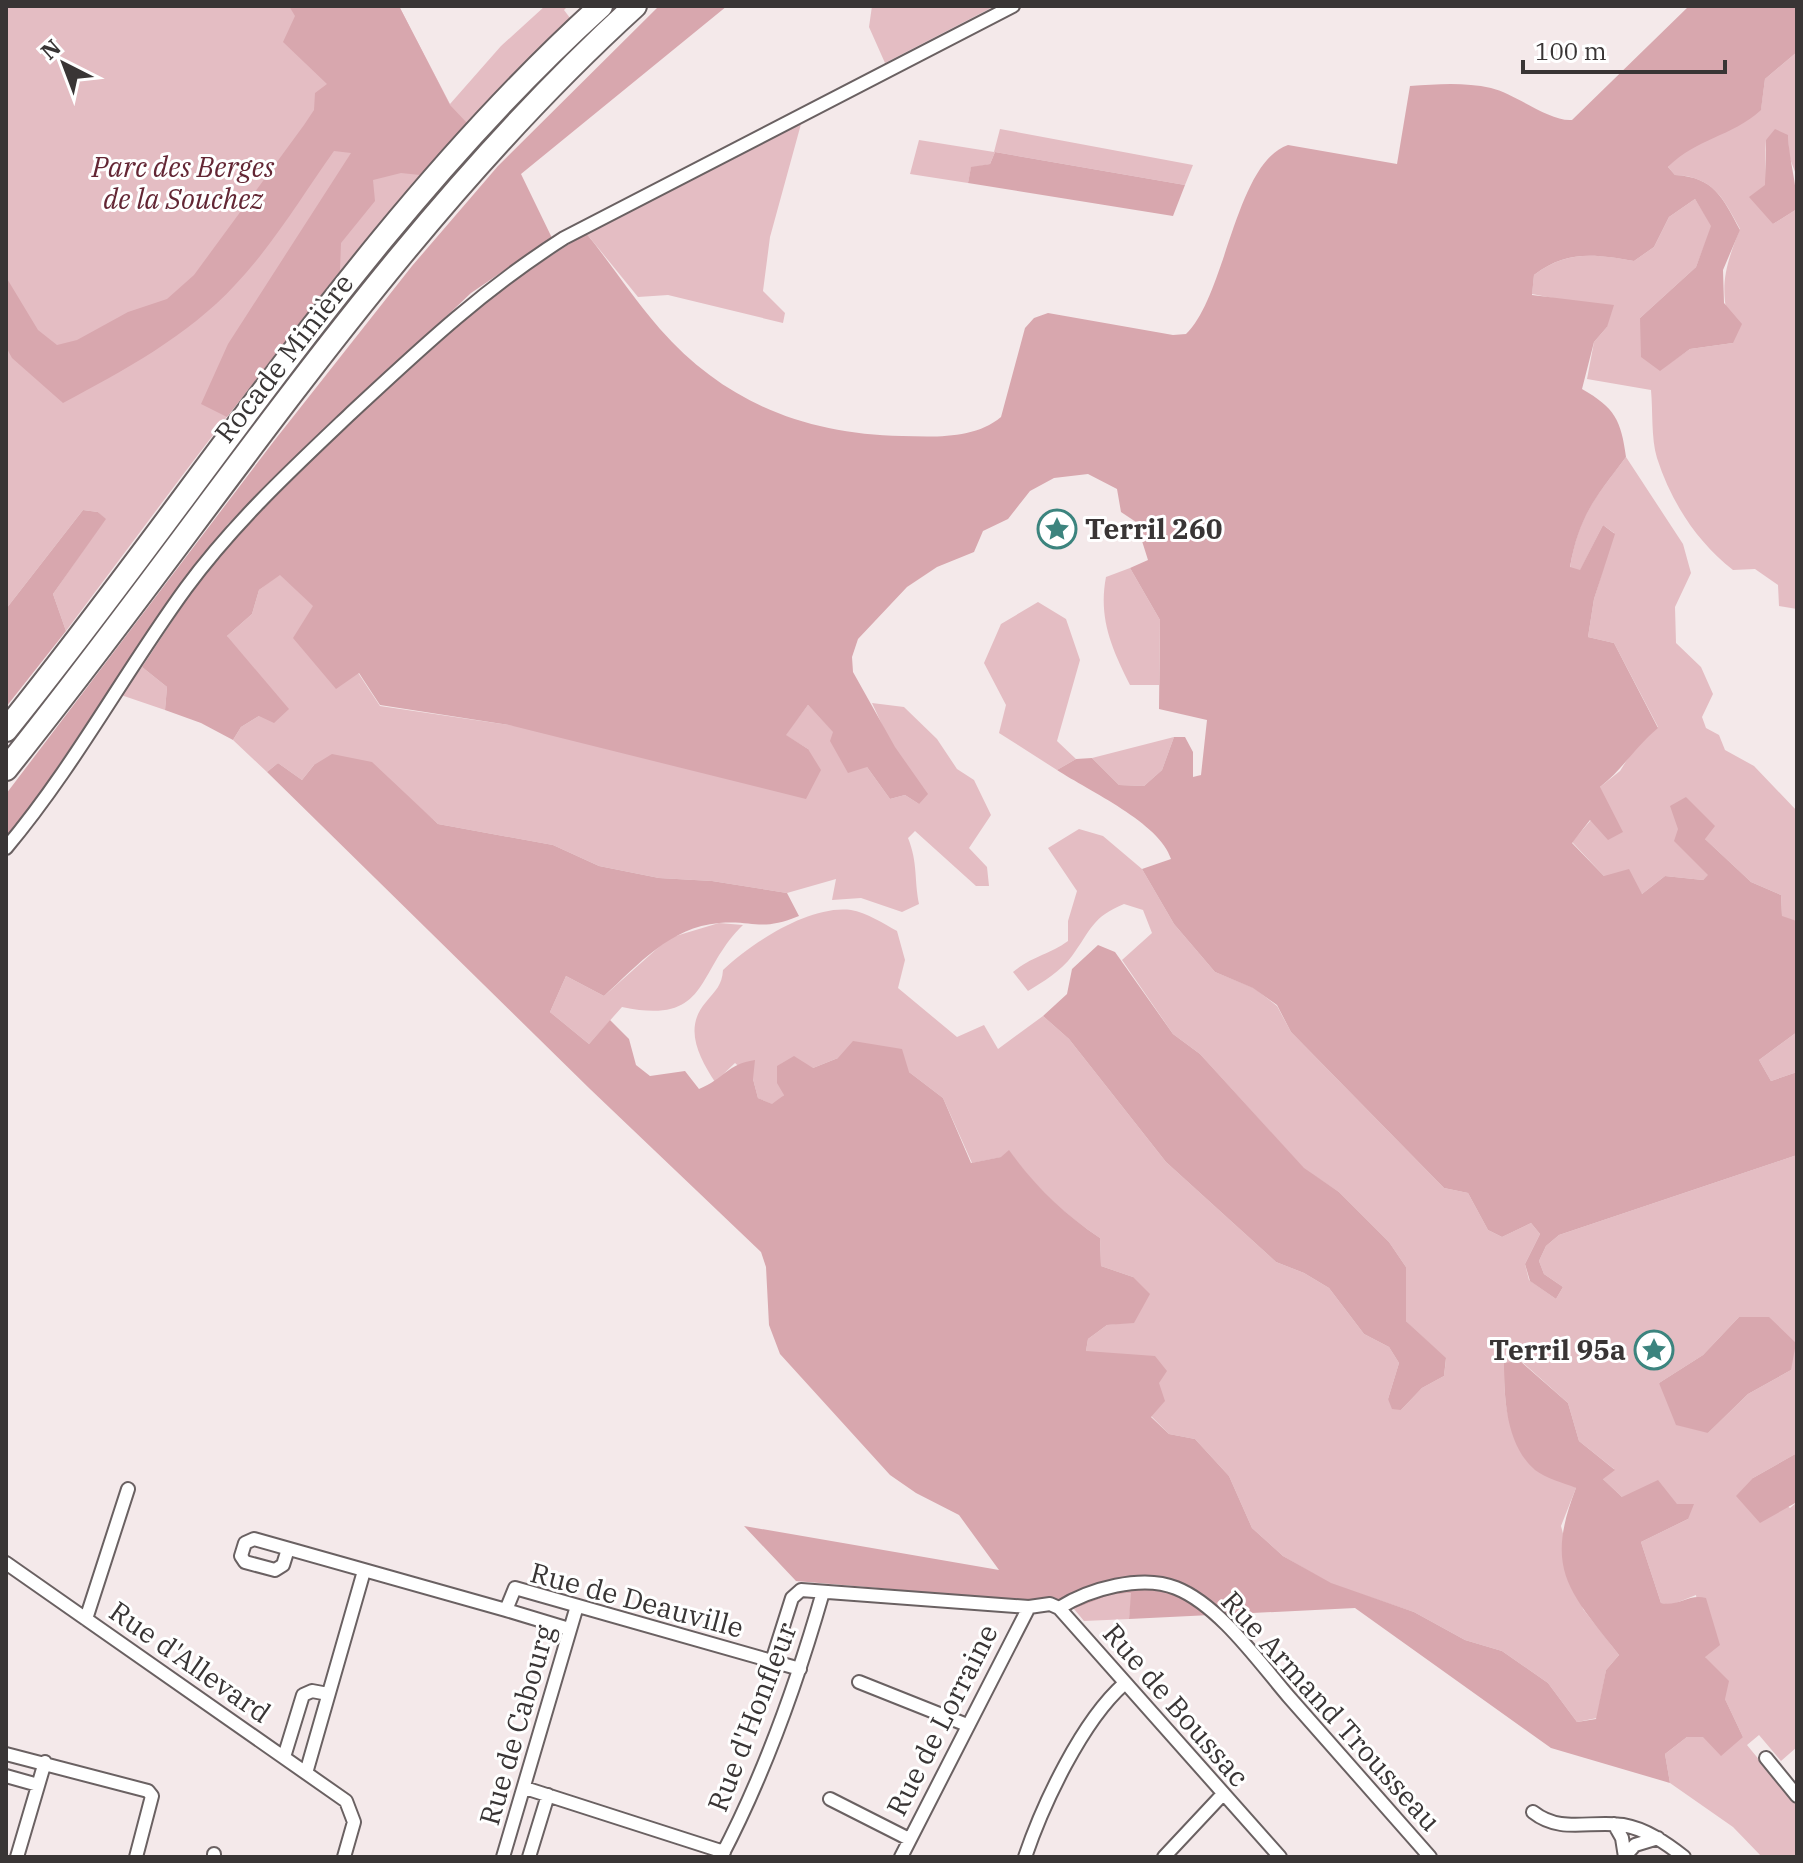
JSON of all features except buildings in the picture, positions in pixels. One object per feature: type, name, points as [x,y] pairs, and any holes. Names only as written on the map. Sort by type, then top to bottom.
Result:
[{"type":"highway","name":"Rocade Minière","points":[[6,730],[93,622],[248,412],[366,262],[469,140],[601,6]]},
{"type":"highway","name":"Rocade Minière","points":[[6,769],[108,642],[264,430],[424,227],[487,155],[635,6]]},
{"type":"street","points":[[6,848],[39,806],[185,590],[233,530],[453,317],[498,282],[590,224],[1013,6]]},
{"type":"street","points":[[86,1619],[128,1489]]},
{"type":"street","name":"Rue de Deauville","points":[[288,1549],[506,1610],[515,1588],[800,1669]]},
{"type":"street","name":"Rue d'Allevard","points":[[6,1563],[346,1801],[354,1822],[344,1857]]},
{"type":"street","points":[[306,1773],[364,1571]]},
{"type":"street","name":"Rue Armand Trousseau","points":[[1059,1608],[1096,1591],[1142,1583],[1175,1587],[1190,1595],[1234,1634],[1430,1857]]},
{"type":"street","points":[[772,1661],[792,1598],[801,1590],[1029,1607],[1050,1604],[1059,1608]]},
{"type":"street","name":"Rue d'Honfleur","points":[[723,1855],[745,1814],[800,1669],[823,1592]]},
{"type":"street","name":"Rue de Cabourg","points":[[503,1857],[577,1606]]},
{"type":"street","name":"Rue de Lorraine","points":[[901,1857],[1029,1607]]},
{"type":"street","name":"Rue de Boussac","points":[[1059,1608],[1280,1857]]},
{"type":"street","points":[[506,1610],[569,1629]]},
{"type":"street","points":[[859,1682],[967,1725]]},
{"type":"street","points":[[1025,1857],[1072,1756],[1103,1707],[1124,1684]]},
{"type":"street","points":[[284,1757],[303,1695],[312,1691],[328,1694]]},
{"type":"street","points":[[6,1754],[148,1791],[152,1796],[136,1857]]},
{"type":"street","points":[[1766,1758],[1797,1796]]},
{"type":"street","points":[[17,1857],[45,1762]]},
{"type":"street","points":[[6,1776],[38,1785]]},
{"type":"street","points":[[525,1788],[723,1855]]},
{"type":"street","points":[[1164,1857],[1223,1794]]},
{"type":"street","name":"Rue de Cabourg","points":[[529,1857],[548,1795]]},
{"type":"street","points":[[830,1799],[909,1839]]},
{"type":"street","points":[[1533,1812],[1558,1826],[1614,1824],[1658,1838],[1684,1857]]},
{"type":"street","points":[[1614,1824],[1622,1838],[1625,1856]]},
{"type":"street","points":[[1625,1856],[1635,1845],[1658,1838]]},
{"type":"green space","name":"Parc des Berges de la Souchez","points":[[6,6],[399,6],[450,104],[501,46],[545,6],[568,6],[564,10],[570,18],[433,162],[369,238],[245,393],[66,631],[53,594],[105,519],[98,512],[83,510],[6,609]]},
{"type":"green space","points":[[872,6],[995,6],[885,63],[869,27]]},
{"type":"green space","points":[[1797,52],[1797,177],[1789,156],[1788,135],[1766,140],[1765,161],[1773,224],[1797,209],[1797,609],[1779,606],[1778,585],[1755,569],[1733,570],[1708,547],[1687,520],[1657,458],[1651,390],[1587,379],[1594,342],[1607,327],[1568,301],[1532,294],[1534,275],[1558,261],[1594,256],[1634,261],[1654,247],[1669,217],[1695,199],[1712,226],[1696,267],[1640,318],[1660,370],[1690,349],[1733,343],[1724,285],[1740,229],[1716,191],[1699,180],[1675,175],[1668,167],[1684,150],[1761,109],[1765,79]]},
{"type":"green space","points":[[801,124],[770,237],[763,291],[785,313],[783,323],[668,295],[638,297],[586,233]]},
{"type":"green space","points":[[1000,129],[1193,165],[1185,185],[995,152],[990,164],[971,168],[968,183],[910,174],[919,140],[994,152]]},
{"type":"green space","points":[[1626,457],[1683,544],[1691,573],[1675,607],[1676,643],[1701,667],[1713,694],[1702,717],[1706,728],[1719,735],[1725,750],[1754,766],[1797,811],[1797,921],[1782,917],[1781,895],[1751,882],[1705,839],[1686,797],[1709,875],[1703,880],[1665,876],[1642,894],[1604,876],[1572,842],[1591,820],[1600,787],[1620,771],[1635,747],[1658,727],[1614,643],[1588,637],[1594,599],[1614,533],[1603,525],[1580,571],[1570,568],[1583,521]]},
{"type":"green space","points":[[1130,568],[1160,620],[1159,685],[1130,685],[1108,633],[1104,606],[1106,577]]},
{"type":"green space","points":[[280,574],[314,606],[380,706],[509,725],[808,749],[785,735],[808,705],[867,767],[890,799],[905,795],[919,804],[872,703],[904,707],[937,739],[957,769],[974,780],[991,815],[969,848],[987,867],[989,886],[976,886],[915,831],[908,838],[915,863],[919,904],[902,912],[861,898],[832,900],[836,879],[787,893],[712,881],[659,878],[599,866],[553,845],[438,824],[406,795],[314,765],[302,780],[278,763],[267,772],[233,740],[241,727],[259,716],[227,636],[252,614],[259,590]]},
{"type":"green space","points":[[1038,602],[1066,619],[1080,660],[1057,741],[1076,759],[1057,770],[999,733],[1006,705],[984,663],[1001,624]]},
{"type":"green space","points":[[142,667],[167,687],[165,710],[121,695]]},
{"type":"green space","points":[[1174,737],[1162,770],[1144,786],[1119,785],[1092,758]]},
{"type":"green space","points":[[1079,829],[1103,836],[1142,869],[1174,924],[1215,972],[1254,988],[1277,1006],[1291,1032],[1444,1188],[1468,1193],[1488,1230],[1502,1237],[1531,1223],[1540,1234],[1525,1264],[1529,1280],[1556,1299],[1563,1287],[1544,1274],[1539,1261],[1546,1246],[1559,1235],[1797,1155],[1797,1453],[1753,1478],[1790,1508],[1797,1502],[1797,1747],[1781,1761],[1759,1735],[1747,1745],[1797,1806],[1797,1857],[1762,1857],[1733,1827],[1670,1783],[1665,1754],[1687,1737],[1743,1737],[1705,1657],[1696,1595],[1671,1605],[1661,1603],[1641,1542],[1688,1519],[1677,1504],[1622,1497],[1602,1478],[1614,1469],[1579,1441],[1568,1403],[1521,1361],[1504,1364],[1511,1426],[1527,1450],[1576,1488],[1561,1526],[1583,1609],[1619,1655],[1606,1670],[1597,1718],[1577,1722],[1548,1683],[1502,1651],[1465,1640],[1414,1612],[1331,1584],[1283,1556],[1252,1528],[1229,1476],[1195,1439],[1169,1434],[1086,1351],[1088,1339],[1107,1325],[1134,1322],[1133,1277],[1101,1266],[1100,1238],[1050,1199],[1009,1151],[1002,1157],[972,1163],[943,1098],[909,1072],[838,1058],[813,1068],[773,1105],[758,1098],[753,1079],[735,1063],[715,1082],[699,1053],[695,1022],[718,987],[723,970],[765,938],[817,913],[851,910],[869,916],[897,931],[905,960],[898,988],[957,1037],[984,1025],[998,1049],[1043,1016],[1069,1039],[1166,1162],[1276,1262],[1304,1273],[1329,1288],[1364,1334],[1389,1347],[1399,1363],[1388,1399],[1401,1410],[1422,1388],[1444,1376],[1446,1359],[1406,1321],[1406,1267],[1389,1242],[1339,1192],[1304,1169],[1200,1054],[1173,1034],[1122,960],[1152,933],[1143,910],[1124,904],[1105,914],[1093,925],[1063,967],[1028,991],[1013,972],[1068,941],[1068,921],[1077,891],[1048,848]],"holes":[[[1739,1317],[1791,1370],[1748,1394],[1708,1433],[1659,1383],[1703,1355]]]},
{"type":"green space","points":[[719,923],[743,925],[687,1002],[672,1009],[651,1011],[622,1007],[589,1044],[550,1012],[566,976],[604,996],[669,938]]},
{"type":"green space","points":[[1797,1032],[1797,1072],[1771,1081],[1759,1060]]},
{"type":"green space","points":[[1132,1593],[1129,1619],[1084,1621],[1074,1609],[1110,1595]]},
{"type":"shaded area","points":[[289,6],[399,6],[450,105],[467,123],[420,175],[401,173],[373,180],[375,201],[341,243],[340,271],[227,417],[201,404],[228,344],[351,153],[334,151],[262,254],[217,303],[154,351],[63,403],[12,358],[6,347],[6,277],[38,330],[57,345],[77,340],[128,312],[167,299],[194,275],[314,110],[315,93],[327,84],[283,42],[295,16]]},
{"type":"shaded area","points":[[659,6],[727,6],[521,174],[552,238],[471,293],[228,524],[167,603],[34,802],[6,837],[6,794],[274,441],[412,266],[498,166]]},
{"type":"shaded area","points":[[1689,6],[1797,6],[1797,52],[1765,79],[1761,110],[1738,126],[1691,149],[1668,167],[1675,175],[1699,180],[1716,191],[1740,230],[1723,270],[1724,303],[1742,324],[1733,343],[1690,349],[1660,371],[1641,357],[1640,318],[1696,267],[1711,226],[1695,199],[1669,217],[1654,247],[1634,261],[1581,256],[1558,261],[1534,275],[1532,295],[1614,305],[1607,327],[1594,342],[1582,389],[1602,402],[1614,416],[1622,433],[1626,457],[1590,508],[1578,534],[1570,567],[1580,570],[1603,525],[1615,534],[1594,599],[1588,637],[1614,643],[1658,728],[1600,787],[1623,832],[1608,840],[1590,820],[1572,843],[1604,876],[1629,869],[1642,894],[1665,876],[1703,880],[1708,875],[1674,841],[1678,829],[1670,806],[1686,797],[1715,826],[1705,839],[1751,882],[1781,895],[1782,916],[1797,921],[1797,1032],[1759,1060],[1771,1081],[1797,1072],[1797,1155],[1559,1235],[1546,1246],[1539,1261],[1544,1274],[1563,1287],[1556,1299],[1530,1281],[1525,1264],[1540,1234],[1531,1223],[1502,1237],[1488,1230],[1468,1193],[1444,1188],[1291,1032],[1277,1005],[1253,988],[1215,972],[1174,924],[1142,869],[1171,859],[1164,846],[1139,821],[1057,770],[1076,759],[1092,758],[1119,785],[1144,786],[1162,770],[1174,737],[1185,737],[1193,752],[1193,777],[1201,775],[1207,720],[1159,709],[1160,620],[1130,568],[1148,560],[1136,522],[1121,512],[1117,489],[1088,474],[1054,478],[1030,491],[1008,519],[983,531],[974,552],[937,567],[907,587],[858,639],[852,657],[853,672],[895,747],[928,794],[919,804],[905,795],[890,799],[867,767],[848,773],[830,741],[833,732],[808,705],[786,735],[808,749],[821,770],[806,799],[509,725],[380,705],[359,673],[336,689],[293,638],[313,606],[280,575],[259,590],[252,614],[227,636],[289,709],[274,723],[259,716],[241,727],[233,740],[201,723],[165,710],[167,687],[142,667],[200,579],[238,531],[323,447],[473,307],[586,233],[660,329],[685,355],[740,395],[769,410],[833,429],[902,436],[967,433],[1001,417],[1025,328],[1034,318],[1048,313],[1173,335],[1186,334],[1200,316],[1211,291],[1255,177],[1270,157],[1288,145],[1397,164],[1410,86],[1461,84],[1491,88],[1554,117],[1572,120]]},
{"type":"shaded area","points":[[1775,129],[1788,135],[1797,209],[1773,224],[1749,197],[1765,185],[1766,140]]},
{"type":"shaded area","points":[[995,152],[1185,185],[1173,216],[968,183],[971,167],[990,164]]},
{"type":"shaded area","points":[[83,510],[98,512],[106,519],[53,594],[66,631],[6,707],[6,609]]},
{"type":"shaded area","points":[[332,754],[372,762],[438,824],[553,845],[599,866],[659,878],[712,881],[787,893],[799,916],[766,924],[719,923],[685,932],[642,960],[604,996],[566,976],[550,1012],[589,1044],[610,1020],[629,1039],[636,1065],[650,1076],[685,1071],[699,1089],[732,1068],[755,1060],[753,1079],[758,1098],[772,1104],[784,1095],[777,1083],[777,1066],[794,1056],[813,1068],[838,1058],[853,1041],[902,1049],[909,1072],[943,1098],[971,1163],[1001,1157],[1009,1150],[1050,1198],[1100,1238],[1101,1266],[1133,1277],[1150,1294],[1134,1323],[1107,1325],[1088,1339],[1086,1351],[1155,1356],[1167,1371],[1159,1383],[1165,1401],[1151,1417],[1169,1434],[1195,1439],[1229,1476],[1252,1528],[1283,1556],[1331,1583],[1414,1612],[1465,1640],[1502,1651],[1548,1683],[1577,1722],[1596,1719],[1606,1670],[1619,1655],[1575,1596],[1562,1560],[1562,1540],[1576,1488],[1535,1470],[1525,1460],[1512,1434],[1506,1406],[1504,1363],[1520,1361],[1568,1403],[1579,1441],[1615,1470],[1603,1479],[1622,1497],[1658,1480],[1677,1504],[1694,1504],[1688,1519],[1641,1542],[1661,1603],[1706,1598],[1720,1645],[1705,1657],[1729,1681],[1725,1699],[1743,1737],[1721,1756],[1703,1737],[1687,1737],[1665,1754],[1670,1783],[1551,1748],[1355,1608],[1129,1619],[1131,1593],[1110,1595],[1074,1609],[1057,1599],[1029,1601],[796,1581],[744,1526],[999,1570],[959,1515],[916,1493],[890,1475],[780,1354],[769,1325],[766,1267],[761,1252],[267,772],[278,763],[302,780],[314,765]]},
{"type":"shaded area","points":[[1098,945],[1115,952],[1173,1034],[1200,1054],[1304,1168],[1339,1192],[1389,1242],[1406,1267],[1406,1321],[1446,1358],[1444,1376],[1422,1388],[1401,1410],[1392,1409],[1388,1399],[1399,1363],[1389,1347],[1364,1334],[1329,1288],[1304,1273],[1276,1262],[1166,1162],[1069,1039],[1043,1016],[1067,994],[1072,969]]},
{"type":"shaded area","points":[[1739,1317],[1769,1317],[1796,1343],[1791,1370],[1748,1394],[1708,1433],[1676,1425],[1659,1383],[1703,1355]]},
{"type":"shaded area","points":[[1797,1453],[1797,1502],[1760,1523],[1736,1496],[1753,1478]]},
{"type":"place","name":"Terril 260","points":[[1057,529]]},
{"type":"place","name":"Terril 95a","points":[[1654,1350]]}]
